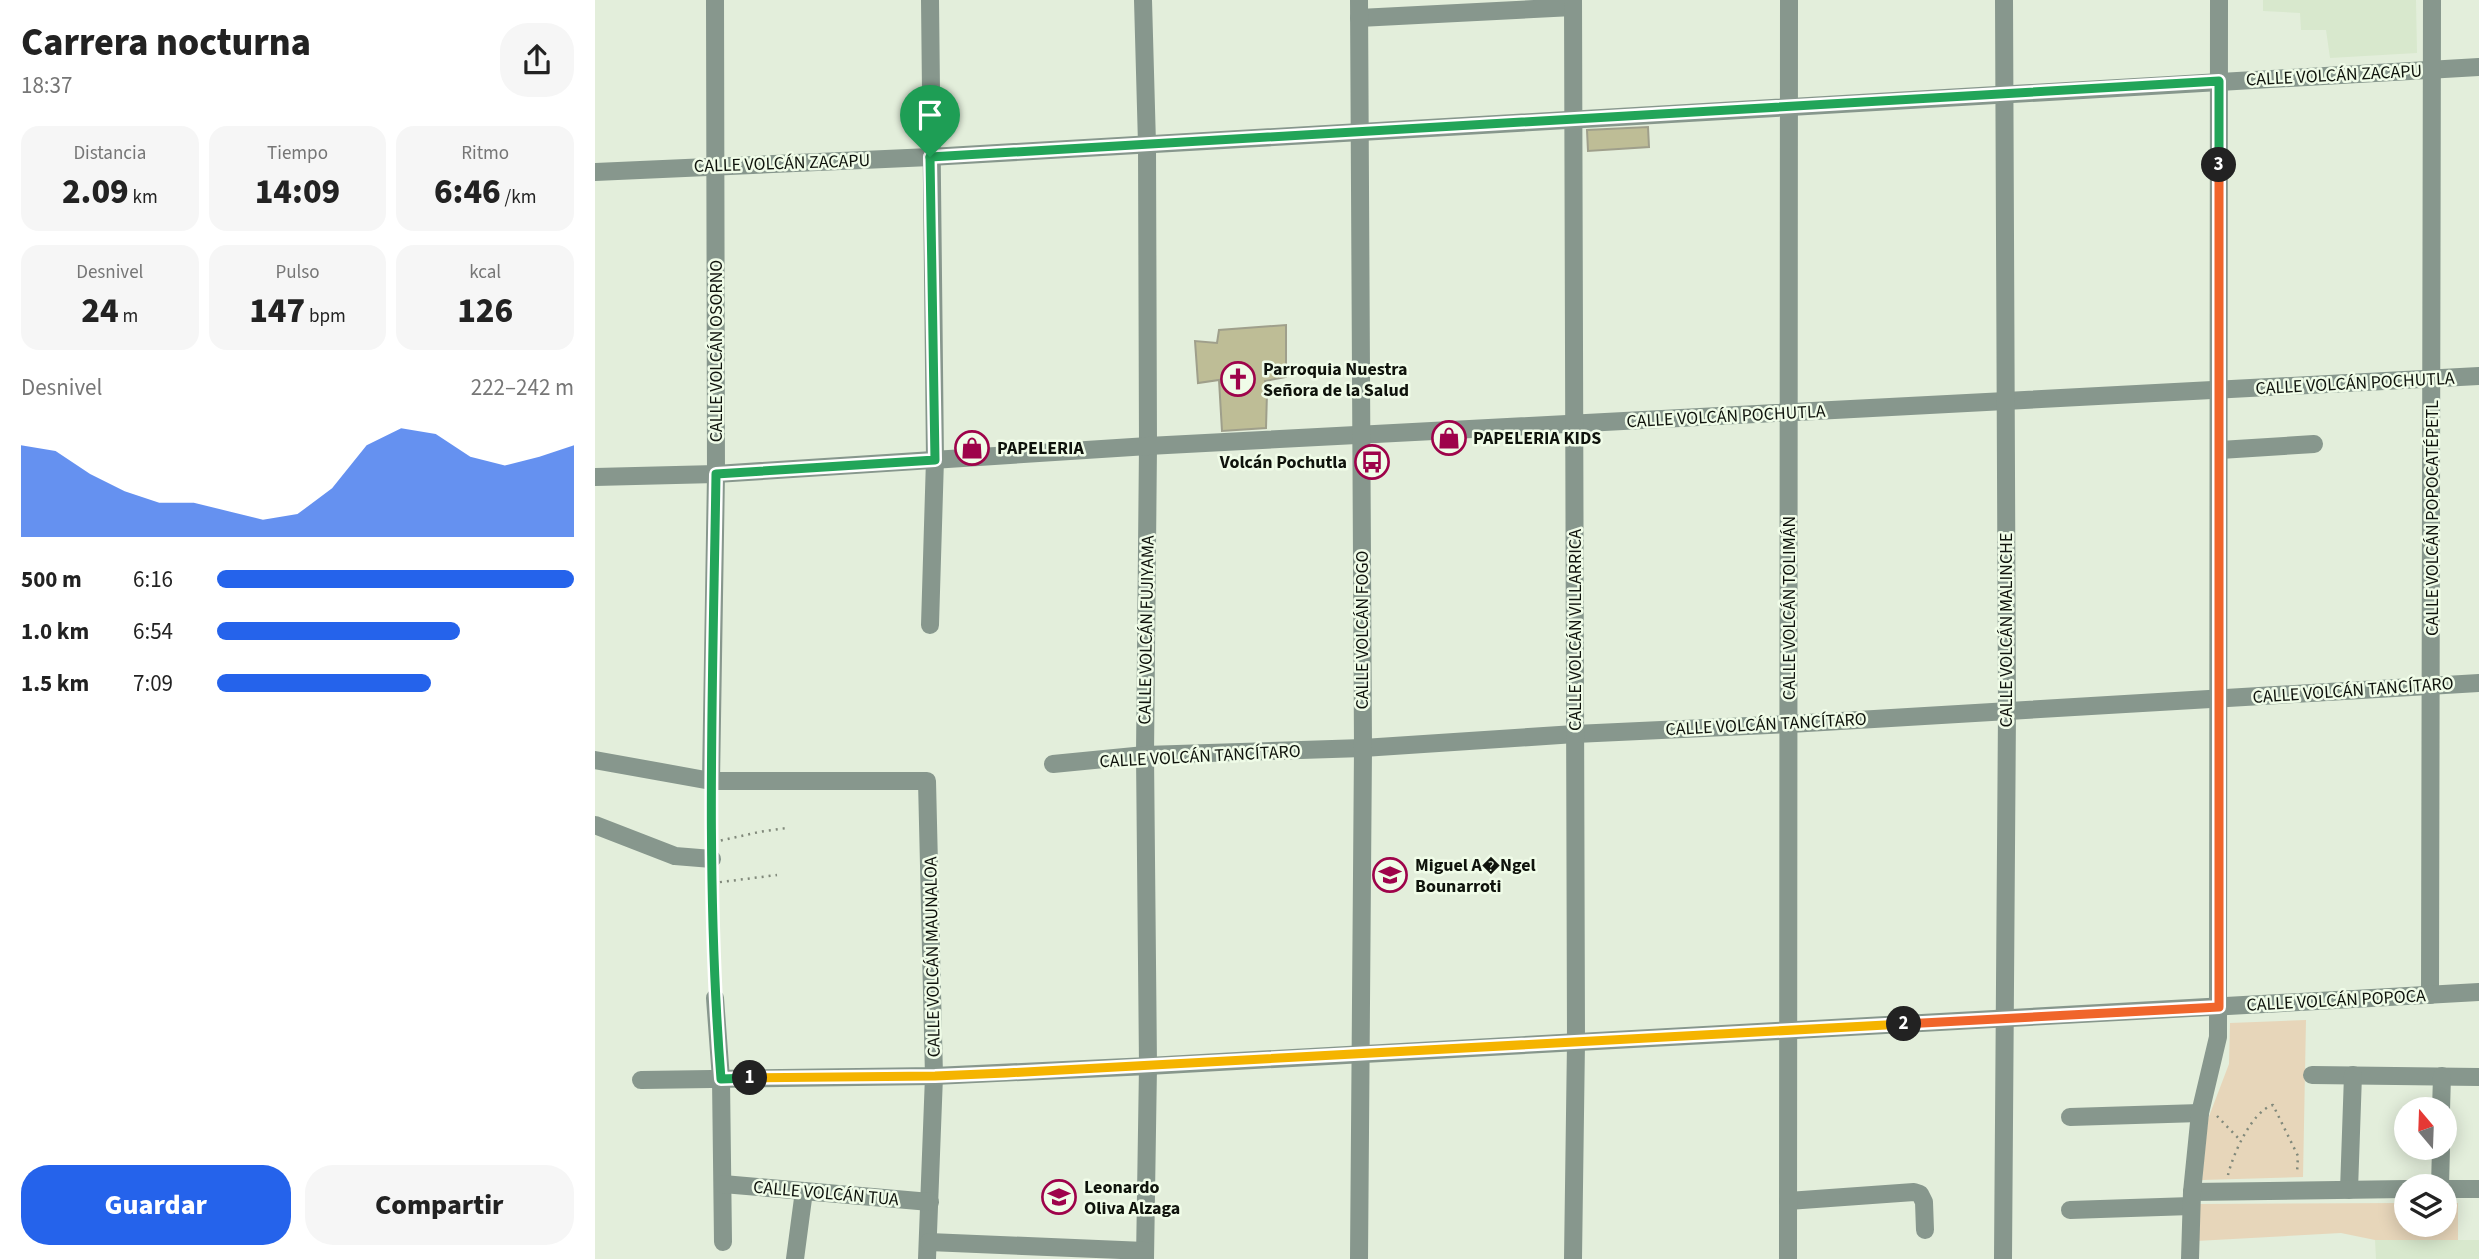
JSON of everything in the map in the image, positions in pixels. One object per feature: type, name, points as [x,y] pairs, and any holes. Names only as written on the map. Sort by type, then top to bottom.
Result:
[{"type":"street","name":"CALLE VOLCÁN OSORNO","points":[[711,781],[716,474],[715,0]]},
{"type":"street","points":[[930,0],[935,460],[930,625]]},
{"type":"street","name":"CALLE VOLCÁN FUJIYAMA","points":[[1143,0],[1147,144],[1148,446],[1145,755],[1148,1066],[1145,1255]]},
{"type":"street","name":"CALLE VOLCÁN TOLIMÁN","points":[[1788,1259],[1789,0]]},
{"type":"street","name":"CALLE VOLCÁN MALINCHE","points":[[2003,1259],[2007,711],[2004,0]]},
{"type":"street","points":[[2190,1259],[2191,1199],[2202,1106],[2218,1037],[2219,1007],[2219,0]]},
{"type":"street","name":"CALLE VOLCÁN POPOCATÉPETL","points":[[2430,995],[2432,0]]},
{"type":"street","points":[[1359,9],[1573,4]]},
{"type":"street","name":"CALLE VOLCÁN VILLARRICA","points":[[1573,4],[1576,424],[1576,1042],[1573,1259]]},
{"type":"street","name":"CALLE VOLCÁN FOGO","points":[[1359,9],[1363,748],[1359,1259]]},
{"type":"street","name":"CALLE VOLCÁN ZACAPU","points":[[595,172],[930,157],[2479,67]]},
{"type":"street","name":"CALLE VOLCÁN POCHUTLA","points":[[595,477],[716,474],[1148,446],[2479,376]]},
{"type":"street","points":[[2220,450],[2314,444]]},
{"type":"street","name":"CALLE VOLCÁN TANCÍTARO","points":[[1053,764],[1145,755],[1363,748],[2479,683]]},
{"type":"street","points":[[595,760],[711,781]]},
{"type":"street","name":"CALLE VOLCÁN MAUNALOA","points":[[711,781],[927,781],[935,1076],[928,1250]]},
{"type":"street","points":[[595,825],[675,856],[711,851]]},
{"type":"street","name":"CALLE VOLCÁN POPOCA","points":[[641,1080],[935,1076],[1148,1066],[2479,992]]},
{"type":"street","points":[[715,998],[721,1079],[723,1242]]},
{"type":"street","points":[[2312,1075],[2479,1077]]},
{"type":"street","points":[[2349,1190],[2353,1075]]},
{"type":"street","points":[[2441,1097],[2442,1076]]},
{"type":"street","points":[[2070,1117],[2202,1106]]},
{"type":"street","name":"CALLE VOLCÁN TUA","points":[[723,1184],[930,1202]]},
{"type":"street","points":[[2457,1188],[2479,1189]]},
{"type":"street","points":[[2070,1210],[2191,1199],[2223,1191],[2394,1189]]},
{"type":"street","points":[[795,1259],[804,1191]]},
{"type":"street","points":[[1789,1201],[1913,1192],[1920,1194],[1924,1202],[1925,1230]]},
{"type":"street","points":[[928,1250],[1145,1255]]},
{"type":"path","points":[[711,781],[715,998]]},
{"type":"path","points":[[711,851],[759,832],[787,828]]},
{"type":"path","points":[[713,883],[777,875]]},
{"type":"path","points":[[2223,1191],[2232,1158],[2241,1141],[2264,1107],[2273,1105],[2298,1156],[2297,1191]]},
{"type":"path","points":[[2202,1106],[2241,1141]]},
{"type":"shaded area","points":[[2263,0],[2416,0],[2417,53],[2330,58],[2326,30],[2301,30],[2300,13],[2263,11]]},
{"type":"shaded area","points":[[2306,1020],[2303,1177],[2202,1180],[2208,1119],[2229,1064],[2230,1023]]},
{"type":"shaded area","points":[[2394,1203],[2394,1237],[2457,1237],[2458,1203],[2458,1240],[2375,1240],[2341,1233],[2196,1241],[2200,1204]]},
{"type":"shaded area","points":[[2375,1240],[2479,1240],[2479,1259],[2376,1259]]},
{"type":"building","points":[[1648,127],[1649,147],[1588,151],[1587,130]]},
{"type":"building","name":"Parroquia Nuestra Señora de la Salud","points":[[1286,325],[1286,377],[1265,381],[1266,428],[1222,431],[1219,380],[1198,383],[1195,341],[1217,343],[1219,330]]},
{"type":"place","name":"Parroquia Nuestra Señora de la Salud","points":[[1238,379]]},
{"type":"place","name":"PAPELERIA KIDS","points":[[1449,438]]},
{"type":"place","name":"PAPELERIA","points":[[972,448]]},
{"type":"place","name":"Volcán Pochutla","points":[[1372,462]]},
{"type":"place","name":"Miguel A�Ngel Bounarroti","points":[[1390,875]]},
{"type":"place","name":"Leonardo Oliva Alzaga","points":[[1059,1197]]},
{"type":"route","points":[[2219,81],[2219,1007],[1148,1066],[935,1076],[721,1079],[715,998],[711,843],[716,474],[935,460],[930,157],[2219,81]]}]
